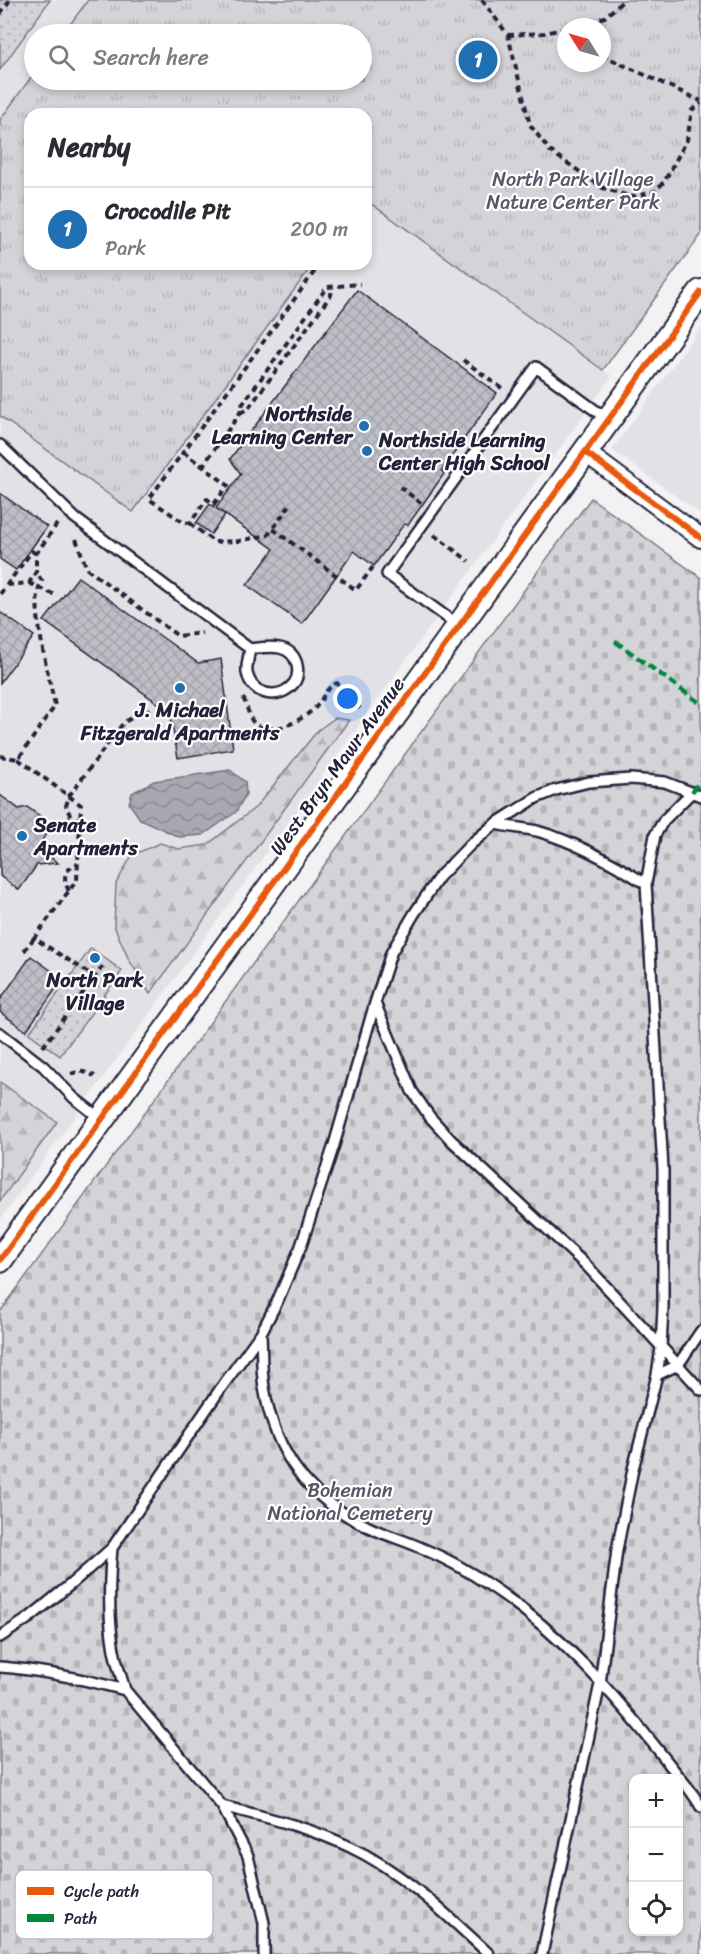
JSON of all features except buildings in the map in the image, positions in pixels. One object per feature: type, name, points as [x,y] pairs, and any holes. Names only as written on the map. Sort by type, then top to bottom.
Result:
[{"type":"street","name":"West Bryn Mawr Avenue","points":[[0,1260],[701,292]]},
{"type":"street","points":[[585,453],[701,538]]},
{"type":"lane","points":[[459,627],[387,574],[421,525],[536,367],[609,420]]},
{"type":"lane","points":[[0,445],[75,518],[250,649],[276,646],[287,650],[296,659],[298,670],[295,682],[282,692],[271,695],[261,693],[247,672],[250,649]]},
{"type":"lane","points":[[0,1637],[63,1591],[112,1548],[220,1388],[261,1333],[301,1246],[334,1145],[391,953],[439,877],[471,844],[495,824],[536,798],[556,790],[589,782],[631,780],[665,782],[696,794]]},
{"type":"lane","points":[[542,1954],[600,1684],[617,1550],[633,1469],[657,1375],[661,1348],[663,1169],[646,884],[655,835],[664,819],[696,794]]},
{"type":"lane","points":[[495,824],[537,831],[576,845],[612,862],[646,884]]},
{"type":"lane","points":[[375,1003],[412,1090],[430,1116],[451,1140],[587,1266],[701,1390]]},
{"type":"lane","points":[[0,1033],[34,1059],[74,1098],[102,1120]]},
{"type":"lane","points":[[657,1375],[678,1365],[701,1331]]},
{"type":"lane","points":[[261,1333],[263,1386],[274,1428],[303,1480],[318,1496],[339,1510],[373,1529],[426,1550],[489,1585],[533,1619],[574,1655],[600,1684],[651,1742],[701,1807]]},
{"type":"lane","points":[[112,1548],[109,1579],[110,1617],[113,1647],[125,1690],[222,1806],[248,1856],[264,1923],[264,1954]]},
{"type":"lane","points":[[0,1667],[80,1678],[125,1690]]},
{"type":"lane","points":[[222,1806],[292,1824],[349,1846],[394,1872],[445,1913],[489,1954]]},
{"type":"path","points":[[0,14],[10,0]]},
{"type":"path","points":[[482,0],[508,35],[531,125],[550,151],[603,188],[632,197],[654,192],[664,182],[687,140],[692,110],[701,102],[611,59]]},
{"type":"path","points":[[602,18],[624,0]]},
{"type":"path","points":[[508,35],[557,30]]},
{"type":"path","points":[[290,505],[268,535],[238,541],[214,542],[190,523],[183,522],[149,499],[316,270]]},
{"type":"path","points":[[202,467],[240,413],[242,405],[327,287],[360,284]]},
{"type":"path","points":[[240,413],[248,409],[331,295],[332,287]]},
{"type":"path","points":[[463,360],[503,389],[496,398]]},
{"type":"path","points":[[183,452],[228,485],[214,504],[207,499],[190,523]]},
{"type":"path","points":[[400,487],[421,503],[410,517],[469,561]]},
{"type":"path","points":[[50,516],[64,530]]},
{"type":"path","points":[[29,583],[36,572],[36,554],[57,524]]},
{"type":"path","points":[[273,529],[356,590],[376,563]]},
{"type":"path","points":[[71,535],[77,540],[87,569],[178,636],[205,632]]},
{"type":"path","points":[[0,594],[32,551],[36,554]]},
{"type":"path","points":[[18,759],[55,706],[38,620],[38,586],[42,580],[36,572]]},
{"type":"path","points":[[7,585],[29,583],[57,596]]},
{"type":"path","points":[[241,696],[246,702],[253,722],[261,727],[277,728],[301,720],[317,706],[327,687],[337,683],[361,710]]},
{"type":"path","points":[[80,821],[70,815],[66,806],[69,796],[124,722],[152,708]]},
{"type":"path","points":[[0,756],[18,759],[81,805],[77,880],[24,951]]},
{"type":"path","points":[[69,891],[65,884],[64,874],[70,867],[78,864]]},
{"type":"path","points":[[34,938],[95,976]]},
{"type":"path","points":[[34,1059],[105,963]]},
{"type":"path","points":[[59,1083],[74,1072],[87,1072],[94,1076]]},
{"type":"shaded area","points":[[0,0],[88,0],[70,24],[24,24],[24,87],[0,120]]},
{"type":"shaded area","points":[[372,204],[612,376],[0,1220],[0,416],[133,512],[309,270],[372,270]]},
{"type":"shaded area","points":[[701,327],[701,514],[612,450]]},
{"type":"green space","points":[[0,0],[50,0],[33,24],[24,24],[24,36],[0,70]]},
{"type":"green space","name":"North Park Village Nature Center Park","points":[[88,0],[701,0],[701,235],[603,370],[372,204],[372,108],[24,108],[24,270],[309,270],[133,512],[0,416],[0,120],[24,87],[24,90],[372,90],[372,24],[70,24]]},
{"type":"green space","name":"Bohemian National Cemetery","points":[[591,498],[701,578],[701,1954],[0,1954],[0,1312]]},
{"type":"green space","points":[[335,718],[349,720],[150,994],[129,960],[114,926],[116,884],[132,855],[160,843],[179,849],[207,845],[256,807],[318,730]]},
{"type":"green space","points":[[91,948],[122,971],[60,1056],[29,1033]]},
{"type":"green space","points":[[0,1082],[57,1122],[0,1201]]},
{"type":"water","points":[[230,770],[245,782],[246,794],[236,812],[203,835],[179,837],[140,819],[129,803],[132,793],[154,781]]},
{"type":"marked path","points":[[615,641],[701,704]]},
{"type":"marked path","points":[[692,792],[701,780]]},
{"type":"cycle path","points":[[0,1260],[701,292]]},
{"type":"cycle path","points":[[585,452],[701,538]]},
{"type":"place","name":"Crocodile Pit","points":[[478,60]]},
{"type":"place","name":"Northside Learning Center","points":[[364,426]]},
{"type":"place","name":"Northside Learning Center High School","points":[[367,451]]},
{"type":"place","name":"J. Michael Fitzgerald Apartments","points":[[180,688]]},
{"type":"place","name":"Senate Apartments","points":[[22,836]]},
{"type":"place","name":"North Park Village","points":[[95,958]]}]
